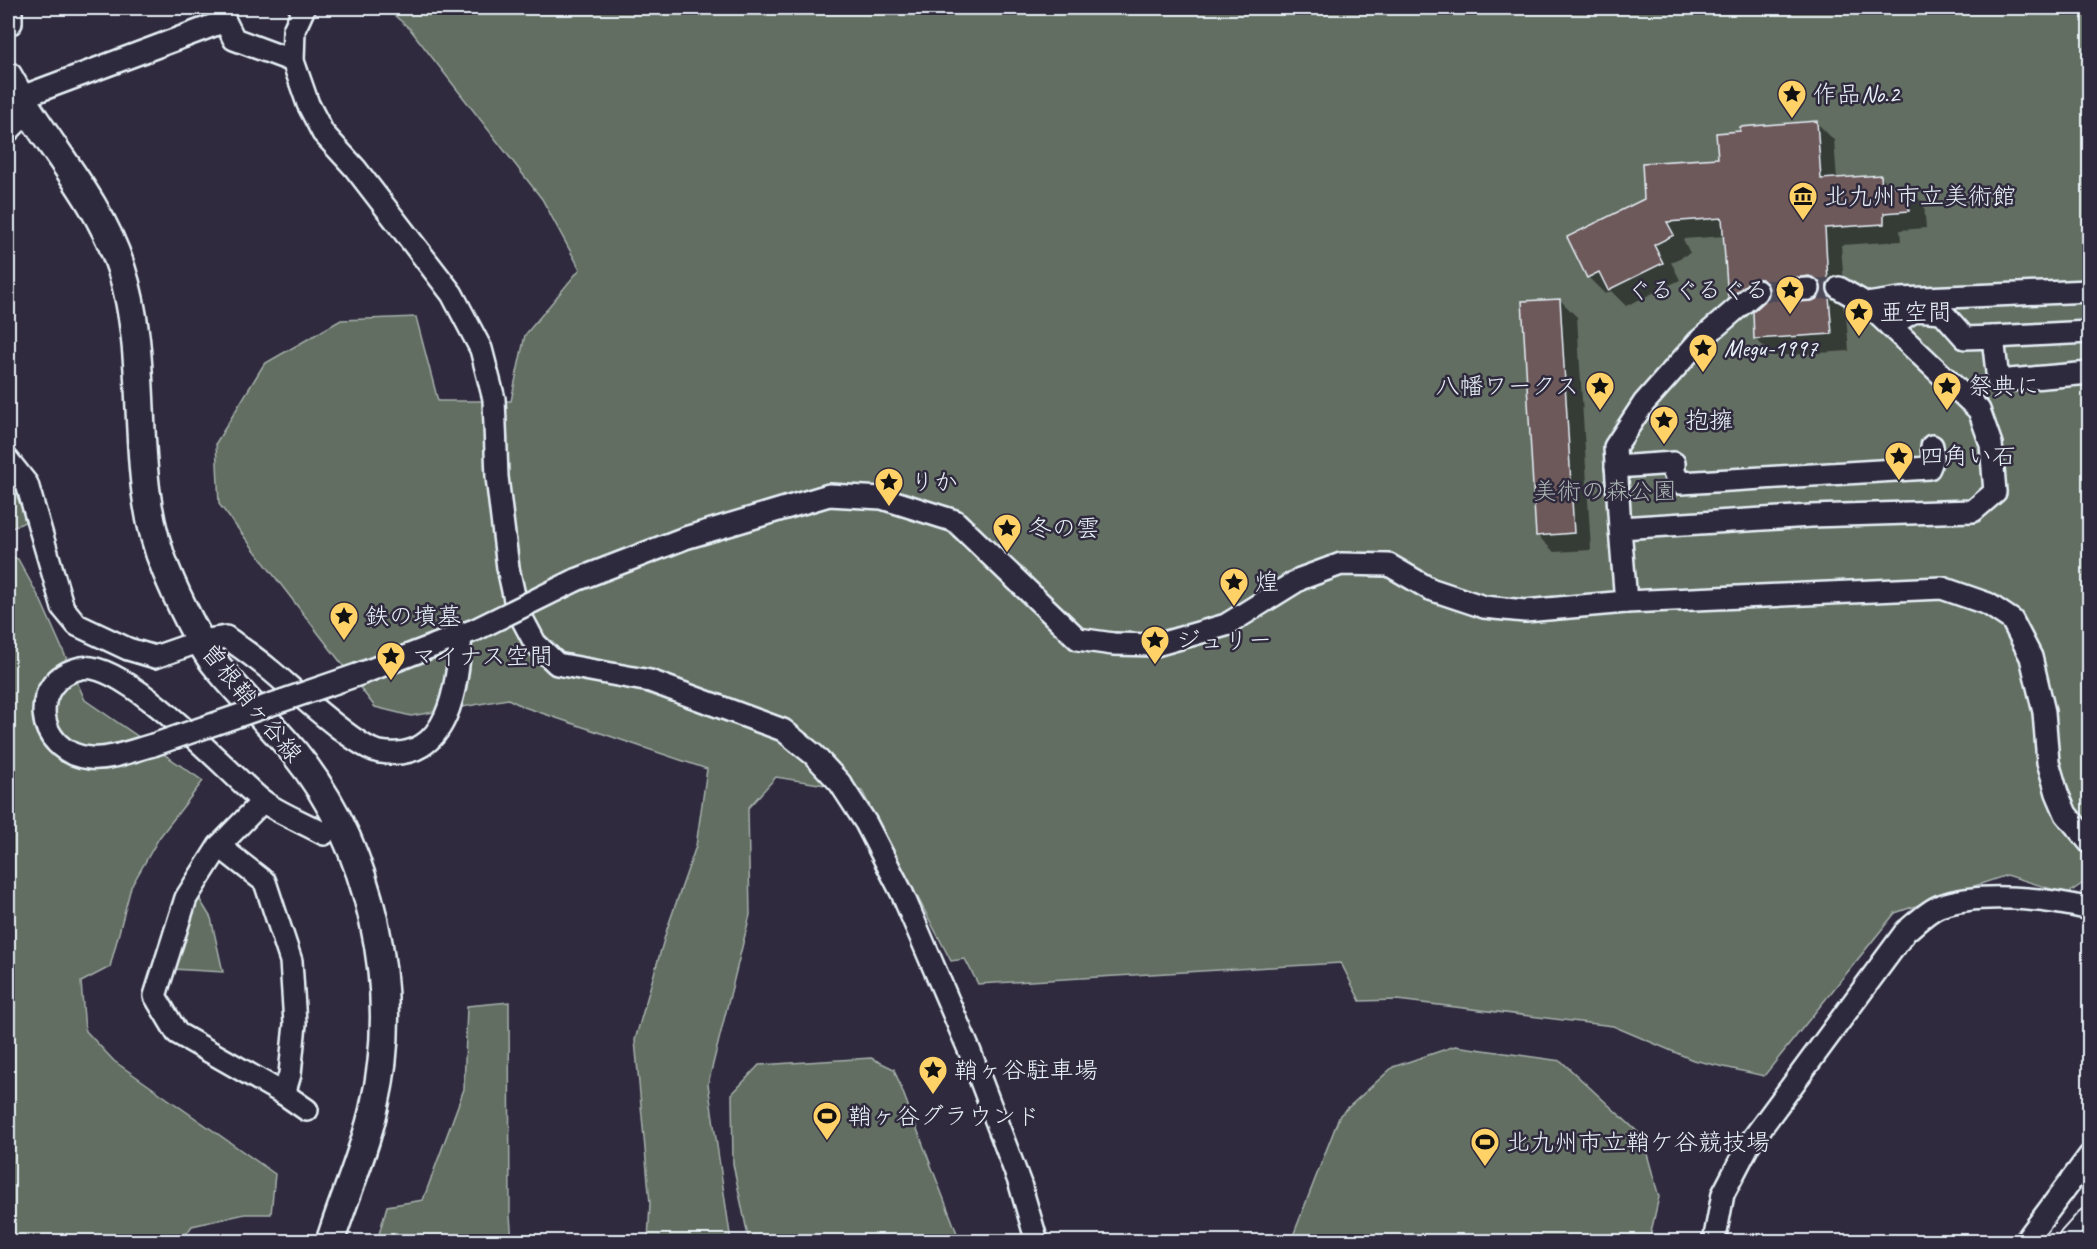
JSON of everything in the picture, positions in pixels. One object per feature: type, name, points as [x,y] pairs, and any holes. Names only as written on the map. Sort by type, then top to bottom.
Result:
[{"type":"highway","points":[[2073,1242],[2090,1223]]},
{"type":"main road","name":"曽根鞘ヶ谷線","points":[[14,107],[78,183],[101,222],[121,268],[139,353],[146,490],[151,516],[166,571],[194,644],[201,672],[281,760],[301,787],[344,877],[358,925],[366,964],[369,1018],[366,1065],[358,1106],[314,1242]]},
{"type":"main road","name":"曽根鞘ヶ谷線","points":[[194,644],[215,664],[294,752],[315,780],[341,826],[359,873],[373,922],[382,963],[385,1018],[382,1066],[368,1131],[330,1242]]},
{"type":"street","points":[[304,8],[294,30],[293,61],[308,104],[323,133],[355,168],[452,294],[482,349],[494,399],[497,477],[508,568],[517,609],[535,643],[557,664],[650,681],[783,730],[814,755],[840,783],[866,824],[907,904],[970,1053],[1020,1184],[1037,1242]]},
{"type":"street","points":[[14,107],[225,21],[234,39],[293,61]]},
{"type":"street","points":[[1620,528],[1811,516],[1973,511],[1995,492],[1992,444],[1979,410],[1867,304],[1839,288]]},
{"type":"street","points":[[1626,602],[1615,447],[1644,403],[1699,340],[1757,291]]},
{"type":"street","points":[[1867,304],[1900,299],[2090,291]]},
{"type":"street","points":[[1890,326],[1916,310],[1942,312],[1965,338],[2090,332]]},
{"type":"street","points":[[1993,337],[1998,381],[2090,373]]},
{"type":"street","points":[[1616,468],[1674,463],[1674,473],[1681,483],[1929,468],[1933,458],[1932,446]]},
{"type":"street","points":[[8,460],[27,484],[63,608],[76,625],[128,649],[155,657],[194,644],[226,637],[338,727],[378,753],[410,752],[437,736],[449,708],[468,633]]},
{"type":"street","points":[[324,834],[262,801],[157,706],[123,679],[90,666],[68,670],[55,680],[46,696],[46,727],[59,748],[92,758],[153,746],[360,674],[468,633],[576,580],[685,538],[829,495],[882,498],[955,521],[1078,639],[1113,644],[1156,645],[1227,625],[1300,579],[1341,564],[1389,565],[1430,589],[1484,607],[1526,611],[1626,602],[1942,588],[1988,604],[2012,620],[2031,657],[2044,712],[2048,762],[2057,793],[2066,814],[2090,843]]},
{"type":"street","points":[[262,801],[219,846],[186,898],[155,996],[177,1033],[284,1094],[307,1110]]},
{"type":"street","points":[[219,846],[265,882],[291,961],[295,1024],[290,1074],[284,1094]]},
{"type":"street","points":[[1714,1242],[1723,1194],[1749,1144],[1906,931],[1939,906],[1989,898],[2055,900],[2090,909]]},
{"type":"street","points":[[2025,1242],[2090,1155]]},
{"type":"green space","name":"美術の森公園","points":[[386,8],[2089,8],[2089,879],[2067,894],[2007,875],[1895,913],[1764,1076],[1693,1060],[1613,1026],[1397,1000],[1360,1001],[1341,963],[978,984],[965,959],[951,961],[862,791],[776,777],[748,808],[750,915],[708,1084],[731,1241],[648,1241],[650,1203],[635,1040],[667,929],[696,846],[707,769],[524,707],[508,699],[411,716],[375,707],[219,504],[216,443],[264,364],[341,320],[416,317],[438,401],[511,401],[525,335],[580,269],[542,199],[410,29]]},
{"type":"green space","points":[[15,492],[27,521],[8,530],[8,496]]},
{"type":"green space","points":[[8,555],[18,559],[41,601],[85,700],[203,781],[159,838],[131,887],[110,967],[81,982],[85,1030],[114,1061],[275,1174],[271,1214],[245,1214],[192,1226],[181,1241],[8,1242]]},
{"type":"green space","points":[[197,895],[211,918],[223,972],[172,969]]},
{"type":"green space","points":[[509,1002],[512,1241],[377,1241],[387,1206],[423,1200],[464,1089],[467,1006]]},
{"type":"green space","name":"北九州市立鞘ケ谷競技場","points":[[1455,1046],[1561,1061],[1642,1136],[1659,1197],[1649,1241],[1291,1241],[1340,1115],[1393,1067]]},
{"type":"green space","name":"鞘ヶ谷グラウンド","points":[[871,1058],[894,1069],[960,1241],[749,1241],[733,1164],[732,1094],[759,1065]]},
{"type":"building","points":[[1817,121],[1821,179],[1881,175],[1882,187],[1907,186],[1909,211],[1884,213],[1884,224],[1825,228],[1828,281],[1826,289],[1829,296],[1832,334],[1754,339],[1753,312],[1766,300],[1769,288],[1762,279],[1754,279],[1728,299],[1722,218],[1667,222],[1674,235],[1654,245],[1663,263],[1608,290],[1599,272],[1587,278],[1567,237],[1644,199],[1642,163],[1718,158],[1716,133],[1740,131],[1740,127]],"holes":[[[1809,276],[1820,283],[1821,294],[1816,299],[1790,303],[1779,297],[1776,290],[1782,280]]]},
{"type":"building","points":[[1560,299],[1574,533],[1536,536],[1522,301]]},
{"type":"tunnel","points":[[1809,289],[1839,288]]},
{"type":"tunnel","points":[[1757,291],[1789,290]]},
{"type":"place","name":"作品No.2","points":[[1792,120]]},
{"type":"place","name":"北九州市立美術館","points":[[1803,222]]},
{"type":"place","name":"ぐるぐるぐる","points":[[1790,316]]},
{"type":"place","name":"亜空間","points":[[1859,338]]},
{"type":"place","name":"Megu-1997","points":[[1703,374]]},
{"type":"place","name":"八幡ワークス","points":[[1600,412]]},
{"type":"place","name":"祭典に","points":[[1947,412]]},
{"type":"place","name":"抱擁","points":[[1664,446]]},
{"type":"place","name":"四角い石","points":[[1899,482]]},
{"type":"place","name":"りか","points":[[889,508]]},
{"type":"place","name":"冬の雲","points":[[1007,554]]},
{"type":"place","name":"煌","points":[[1234,608]]},
{"type":"place","name":"鉄の墳墓","points":[[344,642]]},
{"type":"place","name":"ジュリー","points":[[1155,666]]},
{"type":"place","name":"マイナス空間","points":[[391,682]]},
{"type":"place","name":"鞘ヶ谷駐車場","points":[[933,1096]]},
{"type":"place","name":"鞘ヶ谷グラウンド","points":[[827,1142]]},
{"type":"place","name":"北九州市立鞘ケ谷競技場","points":[[1485,1168]]}]
